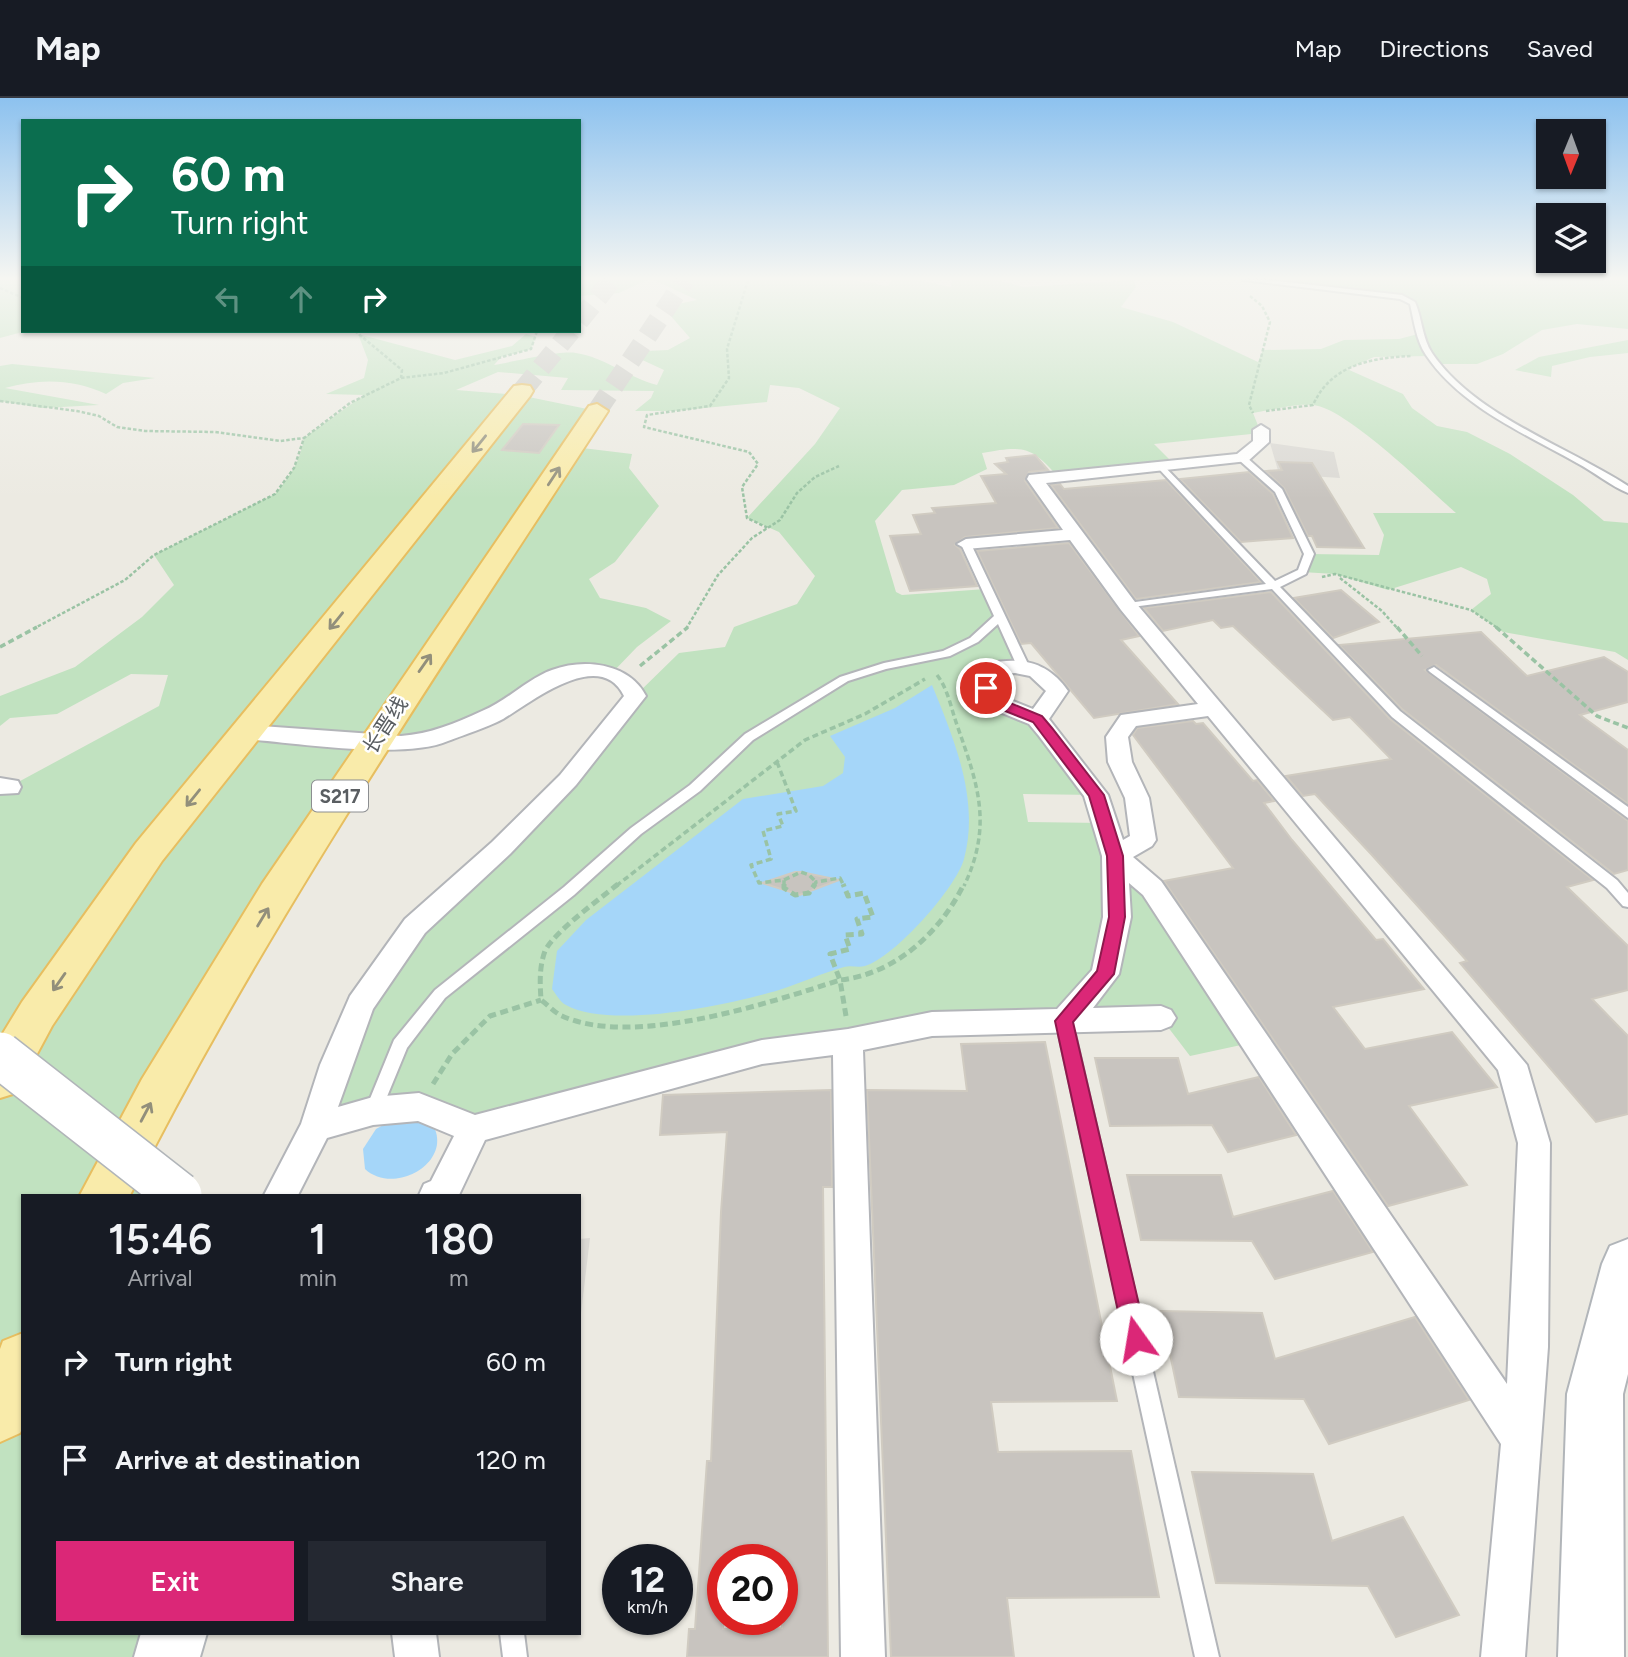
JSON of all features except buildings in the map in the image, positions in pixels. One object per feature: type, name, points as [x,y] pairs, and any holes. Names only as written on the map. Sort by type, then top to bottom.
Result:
[{"type":"main road","points":[[0,1079],[37,1014],[149,852],[522,391]]},
{"type":"main road","name":"长晋线","points":[[106,1194],[148,1109],[374,741],[597,411]]},
{"type":"main road","points":[[0,1413],[21,1366]]},
{"type":"street","points":[[1261,430],[1261,442],[1242,458],[1035,479],[1128,606],[1512,1065],[1534,1143],[1529,1347],[1503,1657]]},
{"type":"street","points":[[966,544],[1075,534]]},
{"type":"street","points":[[1037,719],[1057,691],[1046,675],[1023,666],[995,669],[986,688],[1005,706],[1037,719],[1096,795],[1115,856],[1117,917],[1105,974],[1064,1021]]},
{"type":"street","points":[[246,732],[374,741],[429,741],[493,715],[558,675],[585,670],[611,674],[628,684],[635,696],[568,780],[501,848],[415,926],[360,1004],[335,1065],[316,1127],[282,1194]]},
{"type":"street","points":[[1115,856],[1143,840],[1136,798],[1120,762],[1117,737],[1129,720],[1212,709]]},
{"type":"street","points":[[1115,856],[1152,887],[1522,1441]]},
{"type":"street","points":[[316,1127],[373,1111],[419,1107],[474,1129],[762,1052],[848,1041],[932,1024],[1161,1018]]},
{"type":"street","points":[[848,1041],[863,1657]]},
{"type":"street","points":[[0,1055],[177,1194]]},
{"type":"street","points":[[438,1194],[443,1192],[474,1129]]},
{"type":"street","points":[[1591,1657],[1595,1394],[1628,1264]]},
{"type":"street","points":[[167,1657],[173,1635]]},
{"type":"street","points":[[414,1635],[417,1657]]},
{"type":"lane","points":[[1428,353],[1454,382],[1487,407],[1606,474],[1628,491]]},
{"type":"lane","points":[[1128,606],[1274,586],[1302,572],[1309,554],[1279,491],[1242,458]]},
{"type":"lane","points":[[1162,467],[1396,714],[1612,884],[1628,902]]},
{"type":"lane","points":[[966,544],[1023,666]]},
{"type":"lane","points":[[373,1111],[400,1045],[440,994],[569,891],[636,831],[695,788],[749,737],[844,679],[884,666],[946,654],[974,640],[999,618]]},
{"type":"lane","points":[[1434,670],[1628,814]]},
{"type":"lane","points":[[1064,1021],[1207,1657]]},
{"type":"lane","points":[[512,1635],[515,1657]]},
{"type":"path","points":[[381,353],[402,370],[401,378]]},
{"type":"path","points":[[0,401],[77,411],[99,416],[117,427],[145,431],[215,432],[280,441],[304,438],[350,403],[401,378],[443,373],[517,353]]},
{"type":"path","points":[[727,353],[729,379],[710,406],[647,415],[643,427],[749,452],[758,464],[742,487],[747,518],[768,528]]},
{"type":"path","points":[[1261,430],[1249,405],[1262,353]]},
{"type":"path","points":[[1253,413],[1313,405],[1319,387],[1326,379],[1374,357],[1429,356]]},
{"type":"path","points":[[0,647],[125,580],[154,555],[275,494],[289,478],[304,438]]},
{"type":"path","points":[[628,684],[642,663],[673,642],[692,623],[718,575],[752,538],[780,520],[797,493],[816,477],[839,466]]},
{"type":"path","points":[[1335,574],[1382,611],[1434,670]]},
{"type":"path","points":[[1274,586],[1335,574],[1366,585],[1471,610],[1503,632],[1597,716],[1628,728]]},
{"type":"path","points":[[939,675],[977,787],[982,822],[977,858],[964,890],[941,919],[907,953],[869,975],[840,980],[762,1005],[632,1026],[598,1026],[563,1016],[541,1000],[540,973],[546,949],[566,927],[805,740],[865,713],[922,680],[939,675]]},
{"type":"path","points":[[777,762],[796,811],[778,814],[783,826],[763,831],[771,859],[751,865],[759,883],[783,880],[790,874],[801,872],[811,875],[816,882]]},
{"type":"path","points":[[816,882],[840,878],[848,896],[864,893],[873,917],[857,919],[862,934],[845,935],[850,949],[830,954],[845,993],[848,1041]]},
{"type":"path","points":[[783,880],[787,891],[800,895],[813,890],[816,882]]},
{"type":"path","points":[[419,1107],[452,1054],[491,1016],[541,1000]]},
{"type":"shaded area","points":[[1270,443],[1334,452],[1340,478],[1279,474]]},
{"type":"shaded area","points":[[590,1238],[581,1313],[581,1239]]},
{"type":"green space","points":[[365,353],[428,353],[455,360],[485,353],[517,353],[501,357],[494,365],[576,353],[597,359],[657,385],[664,370],[627,353],[1238,353],[1258,362],[1262,353],[1505,353],[1477,364],[1437,364],[1429,356],[1374,357],[1347,369],[1403,394],[1412,408],[1437,426],[1467,432],[1510,454],[1573,495],[1604,521],[1628,523],[1628,660],[1615,652],[1503,632],[1471,610],[1491,594],[1487,579],[1461,567],[1388,590],[1335,574],[1302,572],[1309,554],[1379,555],[1384,535],[1373,513],[1456,513],[1365,434],[1327,409],[1299,405],[1253,413],[1261,433],[1154,444],[1175,465],[1058,477],[1049,466],[1025,450],[1007,449],[982,453],[987,469],[954,485],[902,490],[875,521],[896,592],[902,595],[986,589],[1023,666],[995,669],[986,688],[1037,719],[1096,795],[1023,794],[1028,822],[1103,823],[1255,1042],[1190,1056],[1161,1018],[932,1024],[474,1129],[451,1118],[316,1127],[360,1004],[635,696],[679,653],[725,647],[734,627],[797,604],[815,576],[779,532],[747,518],[815,444],[840,408],[799,388],[770,385],[767,402],[674,411],[635,411],[651,398],[654,391],[561,390],[568,378],[498,372],[456,390],[519,395],[597,411],[574,447],[632,454],[629,468],[659,506],[615,562],[589,579],[600,598],[646,608],[671,621],[637,647],[611,674],[585,670],[493,715],[370,748],[124,1157],[174,1194],[21,1194],[21,1635],[173,1635],[167,1657],[0,1657],[0,786],[9,787],[159,706],[168,675],[131,674],[57,714],[10,718],[0,726],[0,696],[75,667],[142,617],[174,585],[154,555],[275,494],[294,468],[304,438],[364,395],[326,394],[364,378],[368,360]]},
{"type":"green space","points":[[1561,353],[1628,353],[1590,357],[1552,366],[1551,377],[1515,370],[1539,357]]},
{"type":"green space","points":[[12,364],[155,378],[123,383],[106,394],[82,385],[57,382],[5,388],[99,405],[42,408],[0,401],[0,366]]},
{"type":"water","points":[[932,685],[962,770],[967,792],[968,837],[964,859],[949,887],[923,920],[892,950],[865,966],[844,967],[779,990],[671,1013],[611,1015],[586,1012],[560,1000],[552,989],[557,951],[586,920],[743,799],[823,786],[843,773],[845,757],[830,736],[895,708]]},
{"type":"water","points":[[398,1117],[431,1122],[437,1136],[436,1149],[429,1161],[419,1170],[392,1179],[378,1177],[365,1169],[363,1149],[376,1129]]},
{"type":"tunnel","points":[[522,391],[553,353]]},
{"type":"tunnel","points":[[597,411],[636,353]]},
{"type":"route","points":[[986,688],[1005,706],[1037,719],[1047,731],[1096,795],[1115,856],[1117,917],[1105,974],[1064,1021],[1136,1339]]}]
